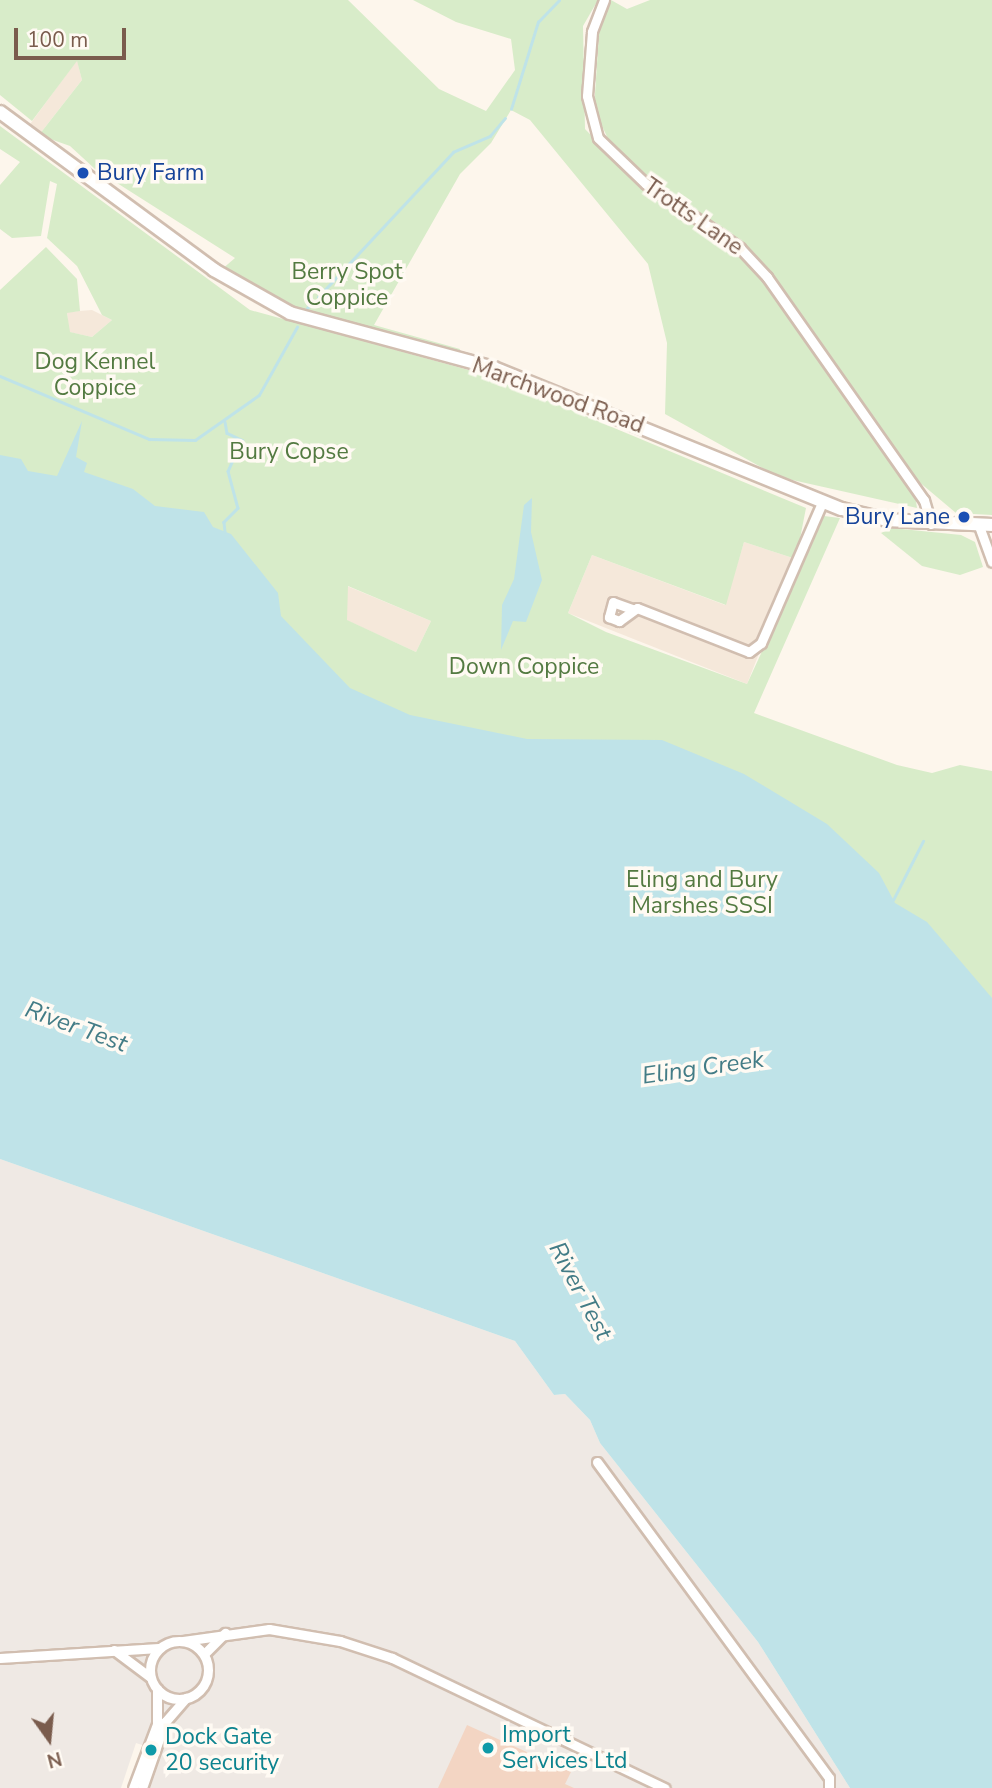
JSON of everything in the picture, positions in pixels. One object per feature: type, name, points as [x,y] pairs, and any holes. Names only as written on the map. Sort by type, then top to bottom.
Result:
[{"type":"street","name":"Trotts Lane","points":[[604,0],[592,32],[587,96],[598,138],[646,184],[740,248],[767,277],[924,500],[931,524]]},
{"type":"street","name":"Marchwood Road","points":[[0,111],[39,146],[233,283],[290,313],[494,368],[822,503],[931,524],[986,525]]},
{"type":"street","points":[[632,609],[749,652],[761,643],[822,503]]},
{"type":"street","points":[[986,525],[992,562]]},
{"type":"street","points":[[597,1462],[829,1779],[829,1788]]},
{"type":"street","points":[[0,1658],[159,1648],[225,1633],[299,1632],[393,1658],[665,1788]]},
{"type":"street","points":[[204,1654],[225,1633]]},
{"type":"street","points":[[142,1788],[166,1722],[208,1677],[204,1654],[183,1641]]},
{"type":"street","points":[[151,1677],[159,1648]]},
{"type":"street","points":[[112,1649],[151,1677],[157,1689],[157,1724],[133,1788]]},
{"type":"street","points":[[157,1689],[186,1698]]},
{"type":"shaded area","points":[[77,60],[82,80],[39,135],[28,127]]},
{"type":"shaded area","points":[[92,310],[112,320],[92,337],[69,332],[67,312]]},
{"type":"shaded area","points":[[744,542],[796,559],[747,684],[568,613],[592,555],[725,605]]},
{"type":"shaded area","points":[[347,586],[431,621],[416,652],[346,620]]},
{"type":"shaded area","points":[[0,1159],[515,1341],[554,1395],[565,1394],[590,1420],[600,1443],[758,1642],[850,1788],[147,1788],[160,1751],[136,1743],[121,1788],[0,1788]]},
{"type":"green space","name":"Berry Spot Coppice","points":[[0,0],[348,0],[439,89],[486,111],[515,70],[511,39],[456,22],[413,0],[598,0],[583,26],[585,129],[644,189],[737,252],[758,276],[915,495],[917,508],[779,477],[665,414],[667,343],[648,264],[530,120],[511,110],[491,143],[460,174],[374,325],[460,349],[459,354],[313,317],[261,295],[221,270],[235,258],[95,169],[70,146],[39,135],[82,80],[77,61],[32,121],[0,95]]},
{"type":"green space","points":[[611,0],[627,9],[650,0],[992,0],[992,515],[956,513],[918,481],[760,261],[651,184],[610,143],[594,109],[599,33]]},
{"type":"green space","name":"Eling and Bury Marshes SSSI","points":[[0,126],[250,310],[487,375],[806,508],[796,559],[744,542],[726,605],[592,555],[568,613],[606,632],[747,684],[824,516],[840,518],[754,713],[897,765],[932,773],[960,765],[992,771],[992,1770],[0,543],[0,290],[46,247],[77,279],[80,311],[67,313],[70,332],[92,337],[112,320],[102,315],[77,266],[47,238],[57,184],[50,181],[41,236],[12,238],[0,229],[0,185],[20,162],[0,149]],"holes":[[[348,586],[431,621],[416,652],[347,620]]]},
{"type":"green space","points":[[892,528],[961,535],[975,542],[983,567],[960,575],[922,566],[881,533]]},
{"type":"water","points":[[82,421],[76,457],[87,463],[84,472],[133,489],[155,506],[204,512],[213,527],[231,534],[278,593],[281,616],[350,688],[410,715],[527,739],[662,740],[744,774],[827,824],[879,873],[895,903],[927,922],[992,998],[992,1788],[850,1788],[758,1642],[600,1443],[590,1420],[565,1394],[554,1395],[515,1341],[0,1159],[0,455],[21,459],[28,471],[57,476]]},
{"type":"water","points":[[532,498],[531,532],[542,580],[526,622],[513,621],[501,650],[502,605],[514,579],[524,505]]},
{"type":"building","name":"Import Services Ltd","points":[[467,1725],[571,1772],[565,1784],[574,1788],[438,1788]]},
{"type":"waterway","points":[[511,109],[538,22],[559,0]]},
{"type":"waterway","points":[[318,297],[453,152],[490,136],[505,118]]},
{"type":"waterway","points":[[307,308],[311,305]]},
{"type":"waterway","points":[[0,376],[149,439],[195,440],[259,395],[297,327]]},
{"type":"waterway","points":[[225,422],[227,433],[242,440],[228,471],[238,508],[224,522],[225,532]]},
{"type":"waterway","points":[[893,900],[923,841]]},
{"type":"place","name":"Bury Farm","points":[[83,173]]},
{"type":"place","name":"Bury Lane","points":[[964,517]]},
{"type":"place","name":"Import Services Ltd","points":[[488,1748]]},
{"type":"place","name":"Dock Gate 20 security","points":[[151,1750]]},
{"type":"park label","name":"Dog Kennel Coppice","points":[[95,375]]},
{"type":"park label","name":"Bury Copse","points":[[289,452]]},
{"type":"park label","name":"Down Coppice","points":[[524,667]]},
{"type":"water label","name":"River Test","points":[[76,1027]]},
{"type":"water label","name":"Eling Creek","points":[[703,1068]]},
{"type":"water label","name":"River Test","points":[[580,1291]]}]
